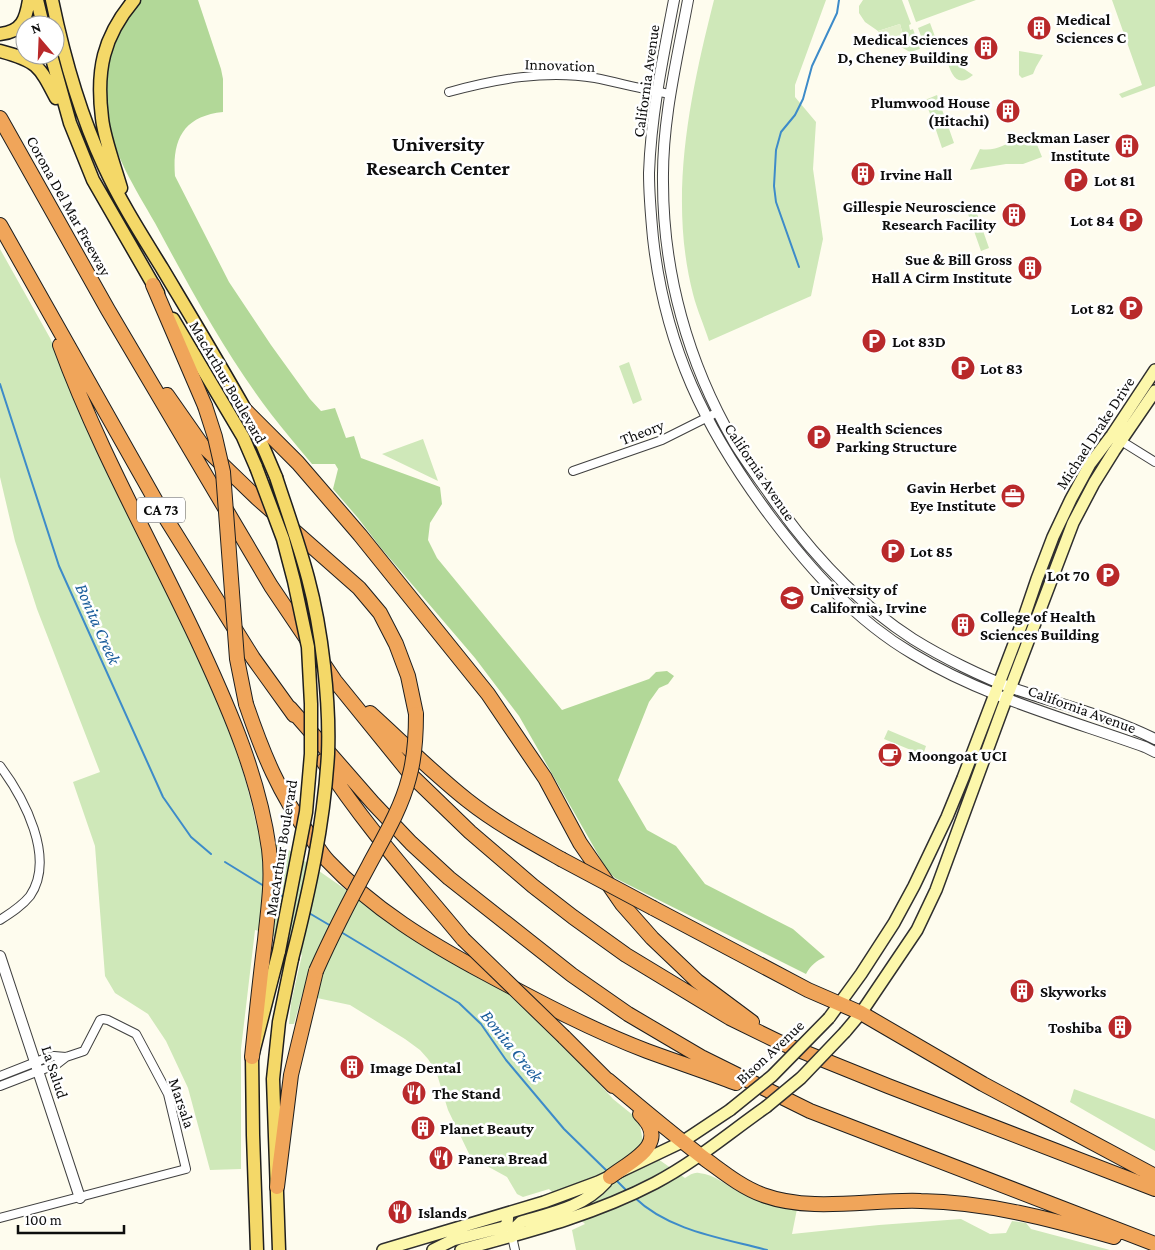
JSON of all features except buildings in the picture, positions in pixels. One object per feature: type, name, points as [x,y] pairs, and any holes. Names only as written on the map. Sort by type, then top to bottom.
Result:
[{"type":"highway","name":"Corona Del Mar Freeway","points":[[0,118],[108,310]]},
{"type":"highway","name":"CA 73","points":[[0,225],[167,520],[253,658],[290,708]]},
{"type":"highway","points":[[153,285],[205,406],[223,472],[237,659],[246,704],[278,786],[297,818],[327,860],[368,900],[410,930],[546,1006],[646,1051],[794,1103]]},
{"type":"highway","points":[[45,304],[81,397],[228,708],[248,760],[262,810],[269,850],[271,893],[252,1057]]},
{"type":"highway","points":[[108,310],[270,586],[335,680],[412,776],[470,832],[532,886],[626,955],[730,1018],[779,1042],[1155,1189]]},
{"type":"highway","points":[[108,310],[202,445],[257,498],[359,588],[380,613],[396,644],[408,676],[416,714],[415,747],[410,778],[388,830],[336,928],[316,971],[291,1075],[277,1188]]},
{"type":"highway","points":[[246,411],[298,463],[360,535],[488,694],[545,778],[580,843],[622,904],[652,938],[697,981],[779,1042]]},
{"type":"highway","points":[[335,680],[427,765],[468,800],[506,828],[808,990],[862,1013],[983,1084],[1155,1176]]},
{"type":"highway","points":[[290,708],[344,793],[463,939],[608,1080],[644,1118],[652,1133],[651,1144],[647,1151],[610,1177]]},
{"type":"highway","points":[[290,708],[373,803],[411,843],[449,878],[572,975],[628,1014],[701,1057],[810,1111],[1155,1244]]},
{"type":"highway","points":[[608,1080],[682,1142],[734,1181],[762,1194],[786,1202],[812,1204],[920,1201],[962,1203],[1004,1209],[1155,1248]]},
{"type":"main road","points":[[0,34],[8,34],[19,27],[26,19],[29,0]]},
{"type":"main road","points":[[37,0],[41,15]]},
{"type":"main road","name":"MacArthur Boulevard","points":[[52,0],[62,48],[82,113],[104,167],[128,212],[246,411],[276,477],[309,580],[318,626],[326,692],[328,754],[311,882],[279,1022],[273,1079],[279,1250]]},
{"type":"main road","points":[[128,212],[102,119],[101,70],[108,41],[120,17],[134,0]]},
{"type":"main road","points":[[0,51],[15,54],[29,60],[43,72],[70,123]]},
{"type":"main road","name":"MacArthur Boulevard","points":[[54,65],[70,123],[93,180],[243,437],[283,539],[308,647],[311,754],[306,812],[279,951],[252,1057],[252,1126],[257,1250]]},
{"type":"main road","name":"Michael Drake Drive","points":[[1009,693],[1073,523],[1116,438],[1155,370]]},
{"type":"main road","name":"Michael Drake Drive","points":[[1000,682],[1053,537],[1083,477],[1155,391]]},
{"type":"main road","name":"Bison Avenue","points":[[383,1250],[544,1202],[610,1177],[682,1142],[730,1110],[772,1076],[829,1018],[894,923],[947,817],[1000,682]]},
{"type":"main road","points":[[460,1250],[568,1220],[649,1186],[701,1155],[801,1078],[862,1013],[917,930],[936,890],[1009,693]]},
{"type":"main road","points":[[511,1237],[521,1222],[583,1202],[604,1185],[610,1177]]},
{"type":"main road","points":[[433,1250],[453,1240],[504,1227],[507,1224],[508,1213]]},
{"type":"street","name":"California Avenue","points":[[674,0],[657,92],[650,174],[651,217],[656,261],[665,310],[673,339],[707,418],[731,461],[797,552],[828,587],[886,637],[914,655],[995,694],[1009,693],[1121,724],[1155,739]]},
{"type":"street","name":"California Avenue","points":[[688,0],[666,125],[662,179],[664,223],[672,278],[688,340],[701,376],[742,455],[811,549],[837,577],[883,618],[913,639],[948,658],[1000,682],[1009,693],[1155,752]]},
{"type":"street","name":"Innovation","points":[[449,92],[505,79],[544,76],[595,78],[671,94]]},
{"type":"street","name":"Theory","points":[[573,471],[657,442],[718,412]]},
{"type":"street","points":[[1116,438],[1155,462]]},
{"type":"street","points":[[0,766],[16,790],[29,817],[38,843],[40,865],[35,888],[19,907],[0,920]]},
{"type":"street","name":"La Salud","points":[[0,956],[80,1198]]},
{"type":"street","name":"Marsala","points":[[37,1067],[54,1056],[66,1057],[84,1051],[100,1020],[103,1019],[136,1034],[168,1094],[186,1170],[80,1198]]},
{"type":"street","points":[[0,1076],[37,1067]]},
{"type":"street","points":[[0,1086],[37,1067]]},
{"type":"street","points":[[0,1218],[80,1198]]},
{"type":"street","points":[[508,1213],[514,1250]]},
{"type":"green space","points":[[141,0],[198,0],[221,69],[223,79],[223,112],[199,118],[183,132],[176,151],[175,176],[229,282],[271,345],[310,399],[321,411],[335,408],[346,438],[354,436],[361,458],[440,487],[442,504],[430,523],[428,540],[437,558],[562,710],[649,679],[656,672],[667,671],[674,676],[668,684],[659,688],[649,702],[618,780],[647,830],[676,846],[705,884],[793,929],[825,957],[814,964],[806,974],[615,878],[607,870],[519,716],[475,658],[333,489],[338,469],[335,464],[312,464],[255,392],[195,296],[132,183],[114,142],[107,113],[106,82],[108,67],[123,25]]},
{"type":"green space","points":[[714,0],[826,0],[795,85],[795,97],[816,122],[813,169],[823,239],[811,296],[709,341],[693,294],[686,257],[682,220],[682,183],[690,109]]},
{"type":"green space","points":[[863,0],[902,0],[911,24],[909,25],[910,30],[913,29],[920,49],[910,52],[899,46],[890,47],[881,42],[903,35],[900,24],[878,31],[865,22],[859,13],[859,6]]},
{"type":"green space","points":[[908,0],[976,0],[916,22]]},
{"type":"green space","points":[[1112,0],[1155,0],[1155,86],[1122,98],[1119,94],[1142,85]]},
{"type":"green space","points":[[930,23],[937,42],[925,47],[918,28]]},
{"type":"green space","points":[[900,24],[903,35],[881,42],[878,31]]},
{"type":"green space","points":[[1019,51],[1043,55],[1033,74],[1022,78],[1019,75]]},
{"type":"green space","points":[[948,58],[973,75],[963,81],[956,78],[947,60]]},
{"type":"green space","points":[[937,95],[946,121],[934,125],[925,100]]},
{"type":"green space","points":[[947,123],[954,143],[942,148],[935,127]]},
{"type":"green space","points":[[1025,135],[1030,135],[1026,137],[1027,140],[1034,137],[1042,157],[1023,164],[1006,164],[970,170],[980,149],[993,149]]},
{"type":"green space","points":[[975,208],[989,248],[981,251],[967,211]]},
{"type":"green space","points":[[0,249],[50,338],[219,702],[241,764],[257,828],[368,905],[515,996],[559,1039],[613,1099],[639,1120],[643,1142],[641,1147],[685,1178],[695,1173],[705,1174],[716,1178],[741,1193],[797,1209],[792,1234],[961,1219],[990,1234],[1006,1233],[1012,1221],[1026,1223],[1031,1229],[1110,1250],[576,1250],[572,1230],[585,1224],[549,1189],[523,1197],[517,1194],[507,1177],[487,1166],[477,1165],[472,1160],[448,1110],[436,1071],[420,1050],[350,1005],[317,998],[318,987],[326,965],[315,960],[294,1024],[289,1024],[291,1003],[302,955],[270,934],[255,930],[241,1049],[241,1169],[210,1170],[188,1088],[166,1041],[148,1014],[115,993],[105,976],[95,846],[73,782],[100,772],[37,609],[15,541],[0,477]]},
{"type":"green space","points":[[629,362],[642,400],[633,404],[619,366]]},
{"type":"green space","points":[[423,439],[438,481],[382,454]]},
{"type":"green space","points":[[888,730],[926,746],[923,755],[884,739]]},
{"type":"green space","points":[[1074,1089],[1155,1119],[1155,1151],[1070,1102]]},
{"type":"waterway","points":[[799,267],[776,202],[774,186],[776,150],[781,132],[795,115],[803,99],[812,66],[837,13],[839,0]]},
{"type":"waterway","name":"Bonita Creek","points":[[0,384],[59,566],[163,797],[191,837],[211,854]]},
{"type":"waterway","name":"Bonita Creek","points":[[225,862],[264,886]]},
{"type":"waterway","name":"Bonita Creek","points":[[275,892],[284,897]]},
{"type":"waterway","name":"Bonita Creek","points":[[309,913],[331,926]]},
{"type":"waterway","name":"Bonita Creek","points":[[341,932],[459,1003],[481,1024],[506,1060],[564,1129],[607,1171]]},
{"type":"waterway","name":"Bonita Creek","points":[[616,1180],[627,1191]]},
{"type":"waterway","name":"Bonita Creek","points":[[634,1197],[648,1209],[680,1226],[714,1237],[767,1250]]},
{"type":"place","name":"Medical Sciences C","points":[[1039,28]]},
{"type":"place","name":"Medical Sciences D, Cheney Building","points":[[986,48]]},
{"type":"place","name":"Plumwood House (Hitachi)","points":[[1008,111]]},
{"type":"place","name":"Beckman Laser Institute","points":[[1127,146]]},
{"type":"place","name":"Irvine Hall","points":[[863,174]]},
{"type":"place","name":"Lot 81","points":[[1076,180]]},
{"type":"place","name":"Gillespie Neuroscience Research Facility","points":[[1014,215]]},
{"type":"place","name":"Lot 84","points":[[1131,220]]},
{"type":"place","name":"Sue & Bill Gross Hall A Cirm Institute","points":[[1030,268]]},
{"type":"place","name":"Lot 82","points":[[1131,308]]},
{"type":"place","name":"Lot 83D","points":[[874,341]]},
{"type":"place","name":"Lot 83","points":[[963,368]]},
{"type":"place","name":"Health Sciences Parking Structure","points":[[819,437]]},
{"type":"place","name":"Gavin Herbet Eye Institute","points":[[1013,496]]},
{"type":"place","name":"Lot 85","points":[[893,551]]},
{"type":"place","name":"Lot 70","points":[[1108,575]]},
{"type":"place","name":"University of California, Irvine","points":[[792,598]]},
{"type":"place","name":"College of Health Sciences Building","points":[[963,625]]},
{"type":"place","name":"Moongoat UCI","points":[[890,755]]},
{"type":"place","name":"Skyworks","points":[[1022,991]]},
{"type":"place","name":"Toshiba","points":[[1120,1027]]},
{"type":"place","name":"Image Dental","points":[[352,1067]]},
{"type":"place","name":"The Stand","points":[[414,1093]]},
{"type":"place","name":"Planet Beauty","points":[[423,1128]]},
{"type":"place","name":"Panera Bread","points":[[441,1158]]},
{"type":"place","name":"Islands","points":[[400,1212]]},
{"type":"district","name":"University Research Center","points":[[438,156]]}]
